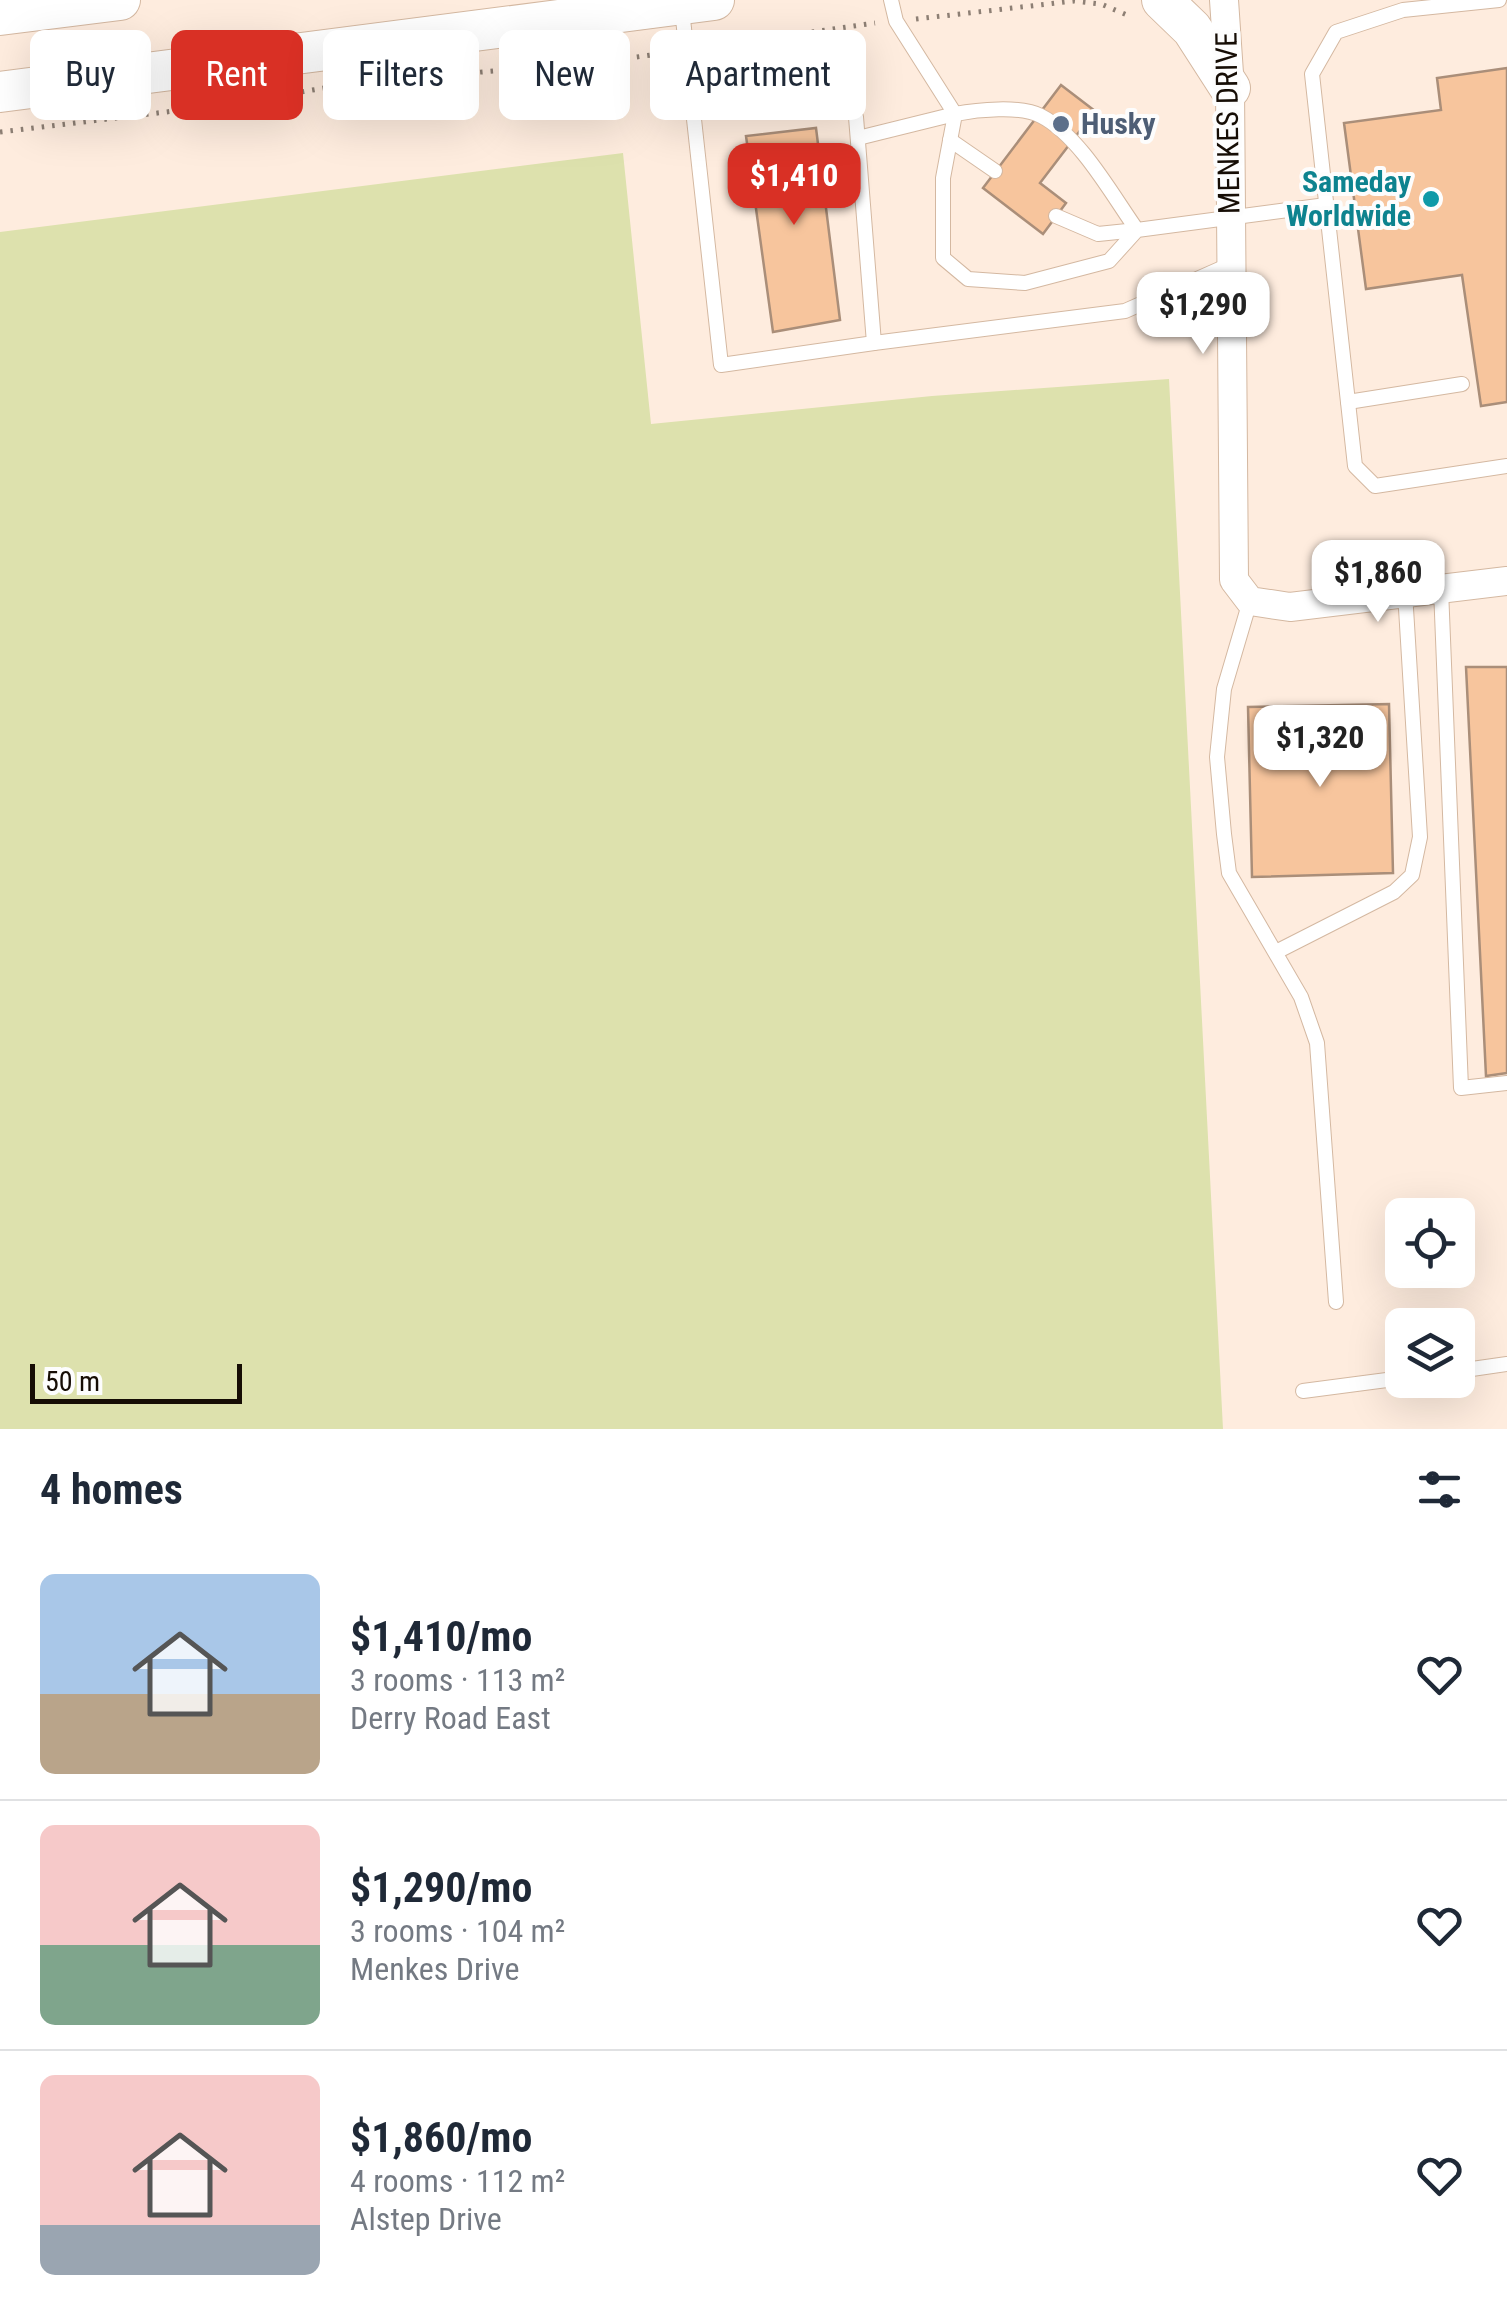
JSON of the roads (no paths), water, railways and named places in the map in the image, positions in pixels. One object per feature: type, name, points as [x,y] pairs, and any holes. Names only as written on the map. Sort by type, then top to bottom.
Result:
[{"type":"main road","points":[[0,15],[120,0]]},
{"type":"main road","points":[[0,92],[698,2]]},
{"type":"main road","points":[[1148,4],[1192,29],[1230,88]]},
{"type":"street","name":"MENKES DRIVE","points":[[1224,0],[1230,88],[1234,580],[1250,601]]},
{"type":"street","points":[[1250,601],[1290,607],[1507,581]]},
{"type":"lane","points":[[891,0],[896,21],[955,114],[943,178],[944,258],[968,279],[1025,283],[1109,261],[1137,230]]},
{"type":"lane","points":[[1499,0],[1403,10],[1336,32],[1312,74],[1355,466],[1375,486],[1507,466]]},
{"type":"lane","points":[[690,30],[698,2]]},
{"type":"lane","points":[[858,138],[982,109],[1039,114],[1072,140],[1137,230]]},
{"type":"lane","points":[[693,120],[721,364],[1125,311],[1231,264]]},
{"type":"lane","points":[[856,120],[874,343]]},
{"type":"lane","points":[[950,140],[994,171]]},
{"type":"lane","points":[[1056,216],[1098,234],[1326,204]]},
{"type":"lane","points":[[1348,402],[1462,384]]},
{"type":"lane","points":[[1441,589],[1461,1088],[1507,1082]]},
{"type":"lane","points":[[1276,952],[1394,892],[1412,876],[1420,837],[1405,592]]},
{"type":"lane","points":[[1250,601],[1224,688],[1217,756],[1229,873],[1301,997],[1317,1043],[1336,1302]]},
{"type":"lane","points":[[1475,1369],[1507,1364]]},
{"type":"lane","points":[[1302,1391],[1385,1380]]},
{"type":"place","name":"Husky","points":[[1061,124]]},
{"type":"place","name":"Sameday Worldwide","points":[[1431,199]]}]
